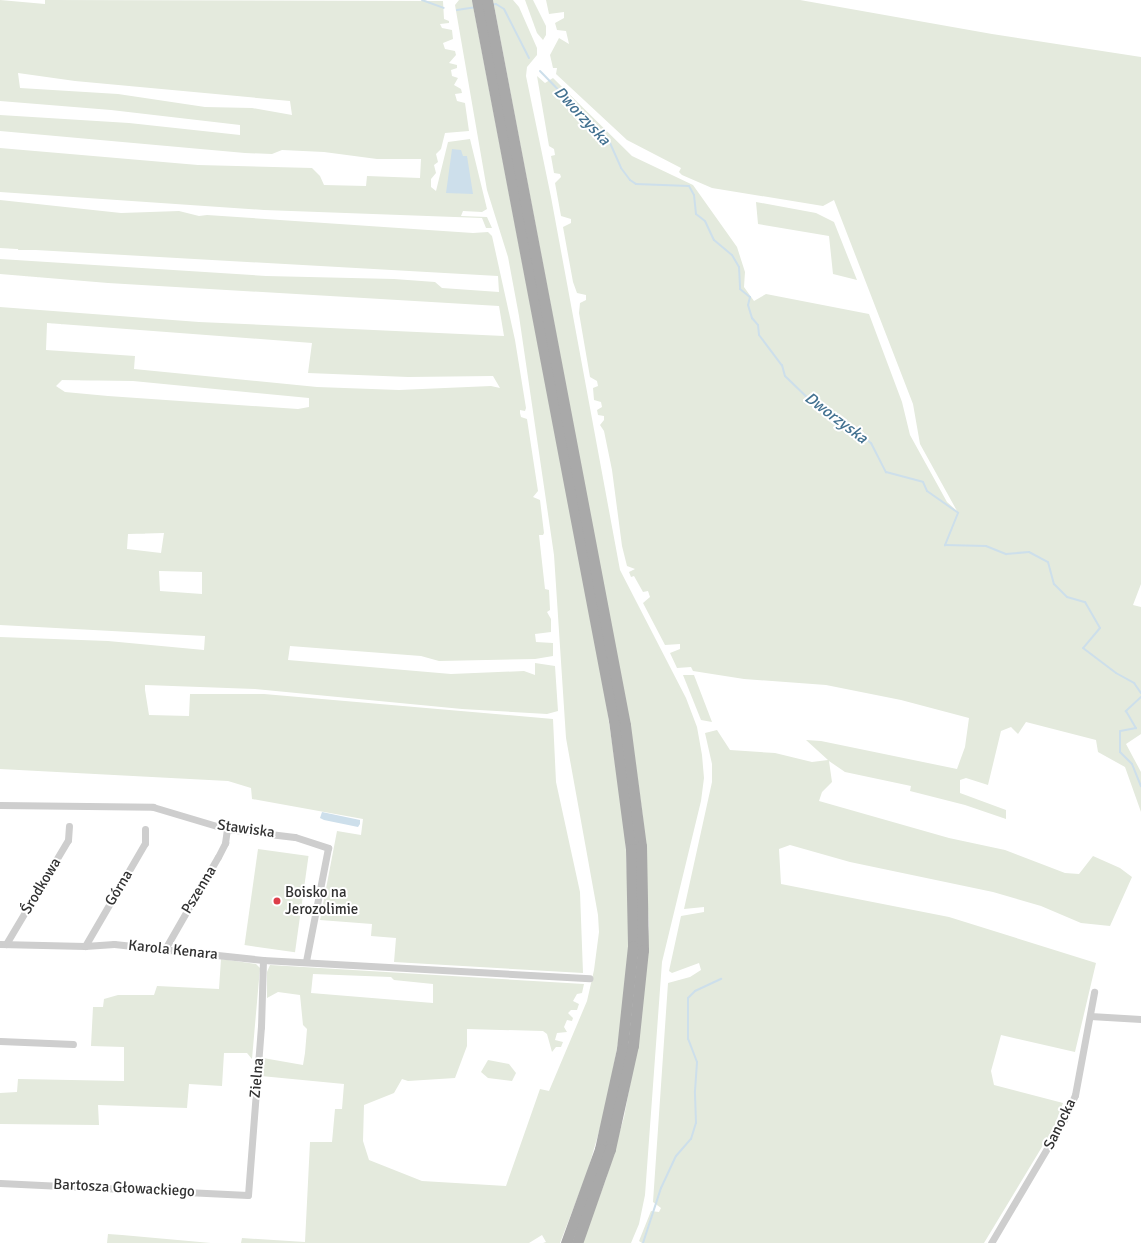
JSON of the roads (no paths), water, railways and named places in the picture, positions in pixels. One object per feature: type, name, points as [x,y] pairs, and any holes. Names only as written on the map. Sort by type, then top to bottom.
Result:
[{"type":"main road","points":[[477,0],[488,32],[625,725],[641,846],[643,950],[633,1045],[610,1149],[577,1243]]},
{"type":"main road","points":[[487,0],[488,32],[614,720],[632,861],[633,946],[622,1050],[600,1149],[566,1243]]},
{"type":"street","name":"Stawiska","points":[[0,805],[153,807],[227,829],[295,837],[328,848],[306,961]]},
{"type":"street","name":"Środkowa","points":[[3,944],[68,840],[69,826]]},
{"type":"street","name":"Górna","points":[[85,946],[145,843],[145,828]]},
{"type":"street","name":"Pszenna","points":[[165,949],[218,857],[225,843],[227,829]]},
{"type":"street","name":"Karola Kenara","points":[[3,944],[85,946],[114,944],[263,960],[346,963],[590,978]]},
{"type":"street","name":"Zielna","points":[[248,1196],[262,1027],[263,960]]},
{"type":"street","name":"Sanocka","points":[[991,1243],[1066,1116],[1075,1095],[1094,992]]},
{"type":"street","points":[[1090,1016],[1141,1019]]},
{"type":"street","points":[[0,1041],[73,1044]]},
{"type":"street","name":"Bartosza Głowackiego","points":[[0,1183],[248,1196]]},
{"type":"water","points":[[452,149],[461,150],[463,156],[467,156],[473,194],[446,193]]},
{"type":"water","points":[[322,812],[360,820],[360,824],[358,827],[324,820],[320,818]]},
{"type":"waterway","name":"Dworzyska","points":[[422,0],[444,8]]},
{"type":"waterway","name":"Dworzyska","points":[[491,5],[496,4],[504,9],[529,58]]},
{"type":"waterway","name":"Dworzyska","points":[[457,10],[475,7]]},
{"type":"waterway","name":"Dworzyska","points":[[540,71],[610,143],[621,168],[630,180],[636,184],[689,186],[694,195],[696,214],[705,221],[714,240],[732,255],[739,267],[740,289],[750,297],[748,305],[752,318],[758,325],[759,335],[782,365],[785,376],[817,407],[843,418],[871,443],[886,472],[923,482],[927,491],[958,513],[945,545],[986,546],[1006,554],[1029,552],[1048,562],[1054,584],[1067,597],[1085,602],[1100,628],[1083,648],[1116,673],[1134,683],[1141,693]]},
{"type":"waterway","name":"Dworzyska","points":[[1141,697],[1126,711],[1136,728],[1120,731],[1120,752],[1132,764],[1141,786]]},
{"type":"waterway","points":[[643,1243],[661,1188],[676,1156],[691,1139],[696,1123],[695,1091],[697,1062],[688,1039],[688,998],[695,991],[721,979]]},
{"type":"place","name":"Boisko na Jerozolimie","points":[[277,901]]}]
